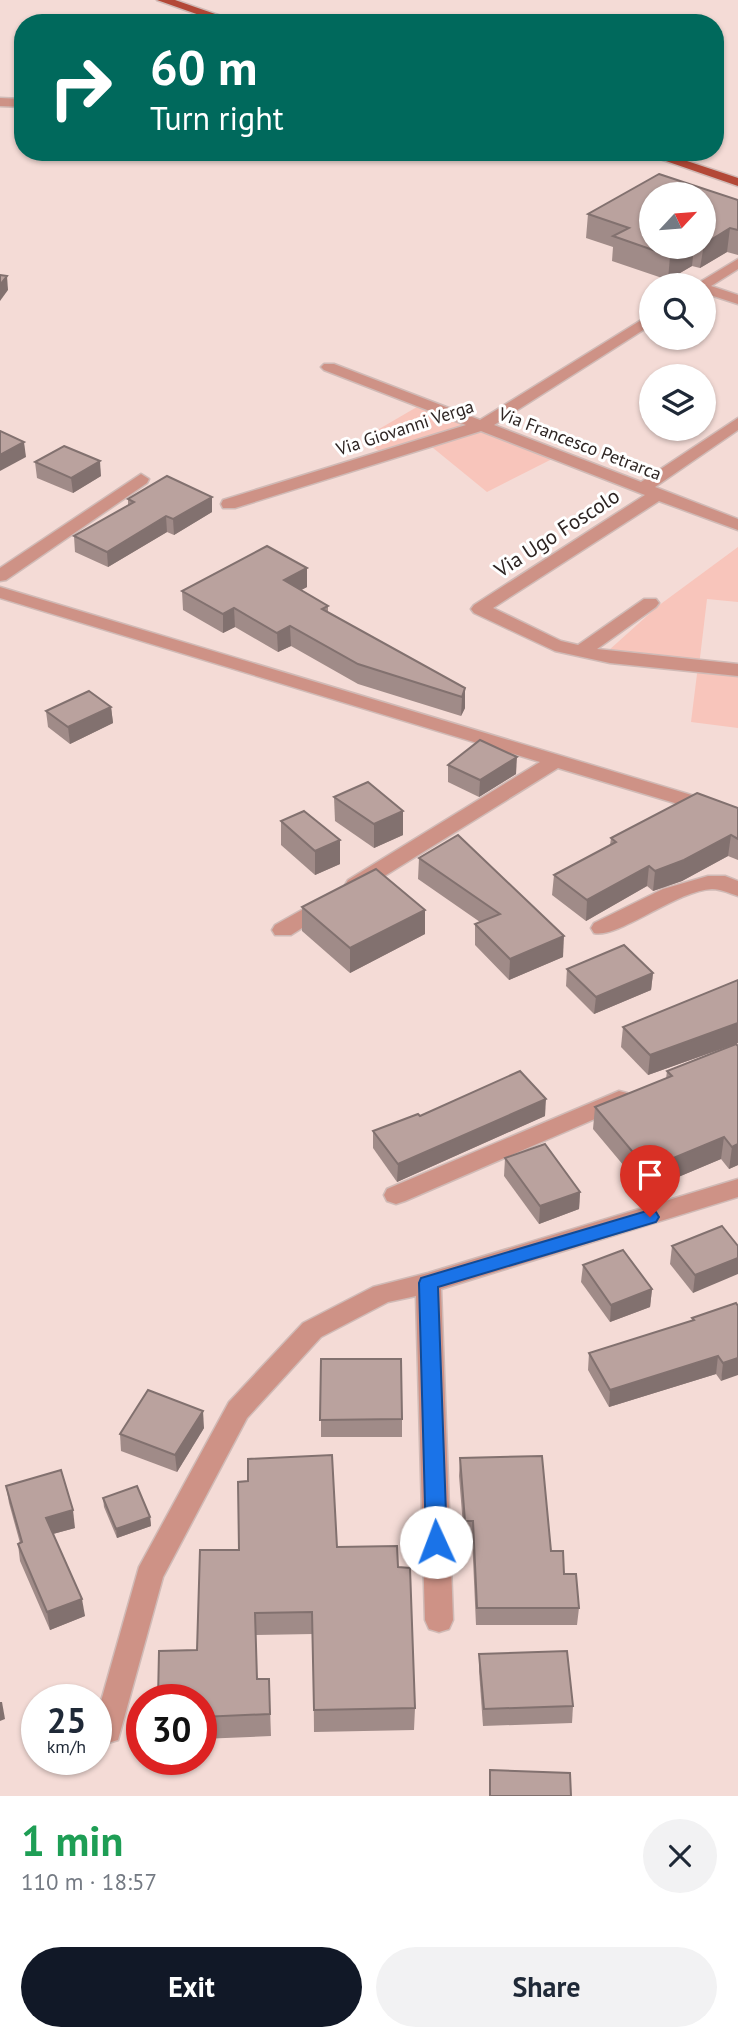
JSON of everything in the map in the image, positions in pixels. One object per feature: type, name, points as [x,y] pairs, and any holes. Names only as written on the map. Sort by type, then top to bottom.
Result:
[{"type":"main road","points":[[163,0],[207,14]]},
{"type":"main road","points":[[674,161],[738,182]]},
{"type":"street","points":[[716,278],[738,263]]},
{"type":"street","points":[[716,292],[738,300]]},
{"type":"street","name":"Via Giovanni Verga","points":[[229,504],[481,426],[639,325]]},
{"type":"street","name":"Via Francesco Petrarca","points":[[329,368],[738,525]]},
{"type":"street","name":"Via Ugo Foscolo","points":[[581,651],[555,645],[480,609],[651,491],[738,423]]},
{"type":"street","points":[[0,576],[141,479]]},
{"type":"street","points":[[0,592],[738,816]]},
{"type":"street","points":[[581,651],[650,603]]},
{"type":"street","points":[[581,651],[610,657],[738,670]]},
{"type":"street","points":[[283,930],[555,761]]},
{"type":"street","points":[[602,928],[684,888],[709,881],[730,883],[738,889]]},
{"type":"street","points":[[396,1195],[643,1088]]},
{"type":"street","points":[[112,1715],[149,1576],[238,1410],[312,1330],[382,1294],[428,1283],[738,1188]]},
{"type":"street","points":[[428,1283],[439,1620]]},
{"type":"shaded area","points":[[422,404],[558,456],[487,492],[427,443],[386,456],[362,439]]},
{"type":"shaded area","points":[[738,547],[738,602],[707,599],[699,666],[738,670],[738,728],[691,722],[698,666],[608,651],[658,606]]},
{"type":"building","points":[[659,174],[683,182],[645,182]]},
{"type":"building","points":[[639,185],[639,245],[613,236],[629,228],[588,214]]},
{"type":"building","points":[[716,193],[738,200],[738,230],[730,228],[716,237]]},
{"type":"building","points":[[0,275],[7,276],[0,285]]},
{"type":"building","points":[[0,431],[24,442],[0,455]]},
{"type":"building","points":[[64,446],[100,461],[71,478],[35,462]]},
{"type":"building","points":[[167,476],[212,497],[173,519],[166,516],[107,552],[74,536],[134,502],[128,499]]},
{"type":"building","points":[[267,546],[307,568],[284,580],[328,606],[322,609],[465,688],[462,697],[358,664],[290,626],[277,633],[234,608],[223,614],[182,591]]},
{"type":"building","points":[[89,691],[111,707],[68,727],[46,711]]},
{"type":"building","points":[[480,740],[517,757],[480,780],[448,765]]},
{"type":"building","points":[[368,782],[403,811],[374,824],[334,797]]},
{"type":"building","points":[[697,793],[738,808],[738,839],[731,835],[684,860],[655,871],[649,866],[587,900],[554,875],[616,842],[611,838]]},
{"type":"building","points":[[304,811],[340,840],[315,851],[281,821]]},
{"type":"building","points":[[458,835],[564,936],[510,959],[475,924],[500,914],[419,858]]},
{"type":"building","points":[[376,869],[425,910],[350,948],[302,907]]},
{"type":"building","points":[[624,945],[653,973],[596,997],[567,969]]},
{"type":"building","points":[[738,980],[738,1023],[650,1055],[623,1027]]},
{"type":"building","points":[[736,1044],[738,1144],[732,1147],[724,1137],[647,1169],[595,1107],[672,1076],[667,1071]]},
{"type":"building","points":[[520,1071],[546,1099],[398,1164],[373,1131],[418,1114],[420,1116]]},
{"type":"building","points":[[545,1144],[580,1192],[540,1206],[505,1158]]},
{"type":"building","points":[[722,1226],[738,1246],[738,1258],[695,1275],[672,1246]]},
{"type":"building","points":[[623,1250],[652,1289],[611,1305],[583,1265]]},
{"type":"building","points":[[736,1303],[738,1358],[723,1363],[718,1356],[610,1390],[589,1353],[694,1320],[692,1318]]},
{"type":"building","points":[[321,1359],[401,1359],[402,1419],[320,1420]]},
{"type":"building","points":[[148,1390],[203,1411],[175,1455],[120,1434]]},
{"type":"building","points":[[332,1455],[337,1547],[397,1546],[398,1567],[410,1568],[415,1708],[314,1710],[312,1612],[255,1613],[257,1679],[269,1679],[270,1714],[217,1716],[217,1684],[158,1684],[159,1651],[197,1650],[200,1550],[239,1550],[238,1482],[248,1481],[248,1459]]},
{"type":"building","points":[[542,1456],[551,1551],[563,1551],[564,1574],[576,1574],[579,1608],[477,1608],[473,1521],[465,1521],[460,1458]]},
{"type":"building","points":[[61,1470],[73,1510],[46,1518],[82,1599],[47,1612],[18,1544],[22,1542],[6,1486]]},
{"type":"building","points":[[137,1486],[150,1517],[116,1529],[103,1498]]},
{"type":"building","points":[[567,1651],[573,1706],[484,1709],[479,1654]]},
{"type":"building","points":[[490,1770],[570,1773],[571,1796],[490,1796]]},
{"type":"route","points":[[436,1542],[428,1283],[650,1217]]}]
